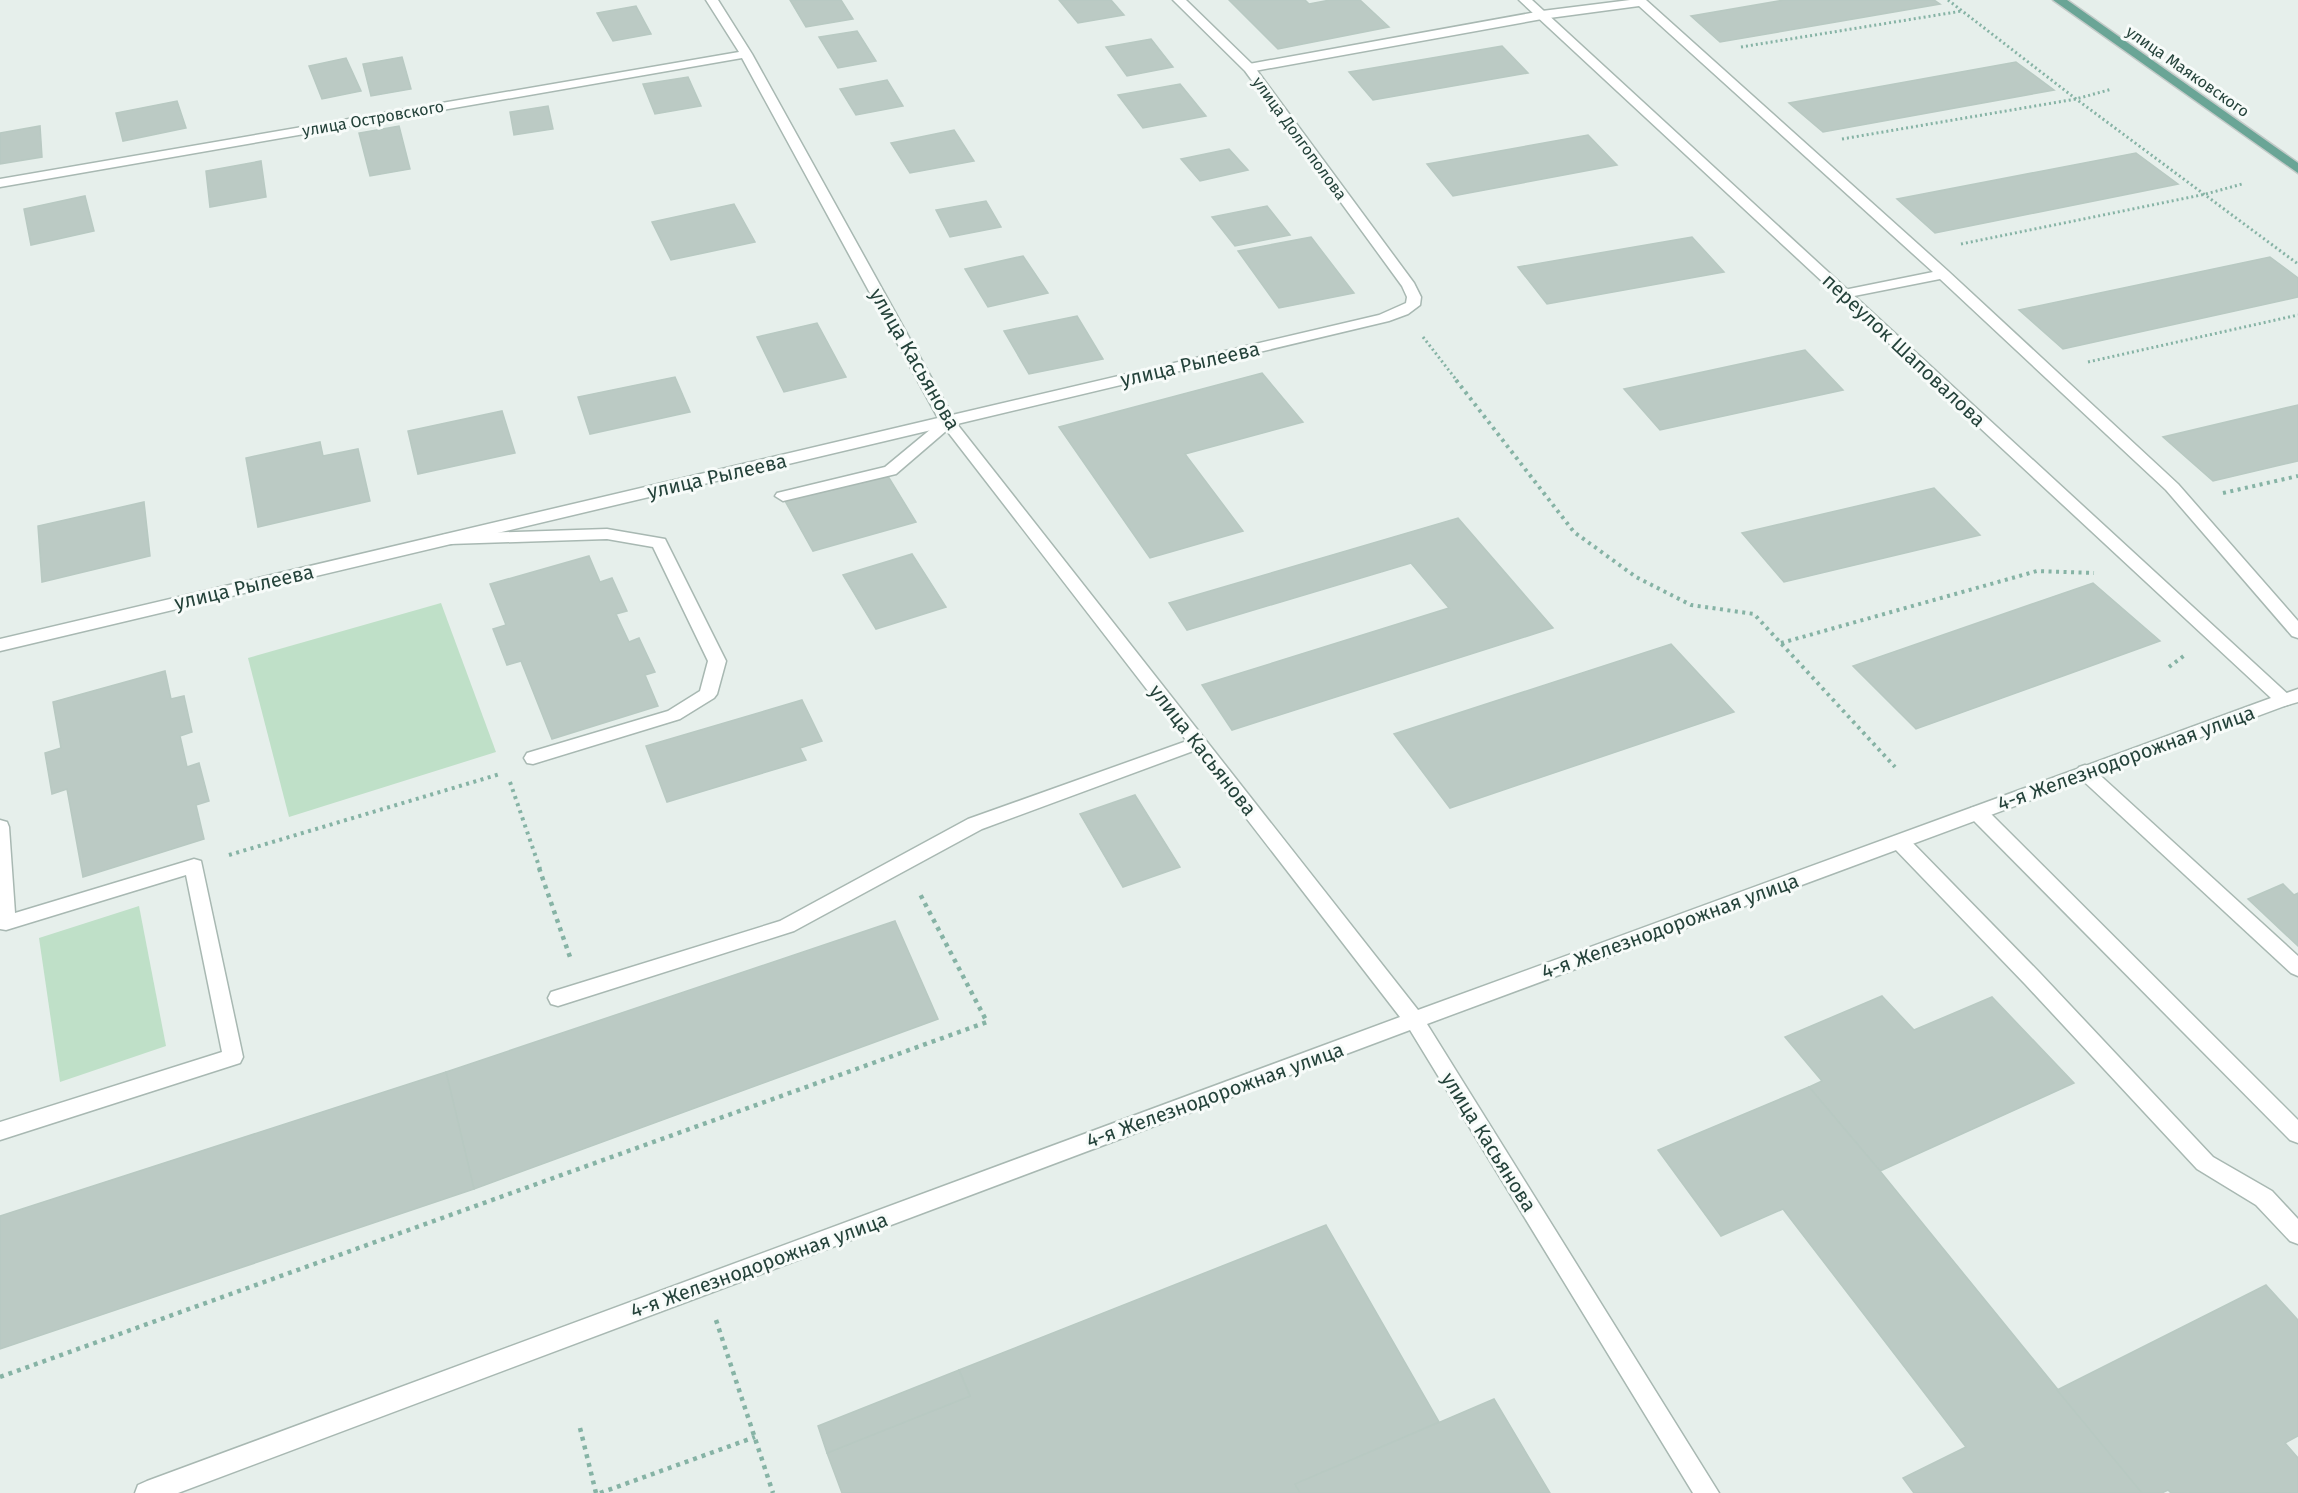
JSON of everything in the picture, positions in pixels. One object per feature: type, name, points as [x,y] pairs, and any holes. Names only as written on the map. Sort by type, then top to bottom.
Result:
[{"type":"main road","name":"улица Маяковского","points":[[2059,0],[2298,169]]},
{"type":"street","name":"улица Касьянова","points":[[712,0],[746,54],[948,422],[1414,1020],[1707,1493]]},
{"type":"street","name":"улица Долгополова","points":[[1179,0],[1249,68],[1409,286],[1414,297],[1413,305],[1403,312]]},
{"type":"street","name":"переулок Шаповалова","points":[[1525,0],[1844,294],[2291,698]]},
{"type":"street","points":[[1249,68],[1542,15],[1640,1],[1943,274],[2185,501],[2298,632]]},
{"type":"street","name":"улица Островского","points":[[0,183],[746,54]]},
{"type":"street","points":[[1844,294],[1943,274]]},
{"type":"street","name":"улица Рылеева","points":[[0,645],[948,422],[1403,312]]},
{"type":"street","points":[[783,496],[890,471],[948,422]]},
{"type":"street","points":[[448,540],[607,534],[659,543],[717,662],[708,694],[674,715],[533,758]]},
{"type":"street","name":"4-я Железнодорожная улица","points":[[147,1493],[1414,1020],[2291,698]]},
{"type":"street","points":[[558,998],[787,926],[975,824],[1198,743]]},
{"type":"street","points":[[2085,772],[2298,968]]},
{"type":"street","points":[[1978,813],[2298,1134]]},
{"type":"street","points":[[0,827],[6,923],[194,866],[233,1057],[0,1131]]},
{"type":"street","points":[[1900,842],[2032,978],[2205,1163],[2264,1198],[2298,1234]]},
{"type":"path","points":[[1948,0],[2076,99],[2298,264]]},
{"type":"path","points":[[1699,54],[1963,11]]},
{"type":"path","points":[[1800,146],[2076,99],[2112,89]]},
{"type":"path","points":[[1919,253],[2206,194],[2242,184]]},
{"type":"path","points":[[1403,312],[1574,532],[1636,577],[1690,605],[1754,614],[1895,767]]},
{"type":"path","points":[[2047,371],[2298,315]]},
{"type":"path","points":[[2185,501],[2298,476]]},
{"type":"path","points":[[1781,643],[2037,571]]},
{"type":"path","points":[[194,866],[506,772],[582,991]]},
{"type":"path","points":[[0,1377],[987,1022],[904,863]]},
{"type":"path","points":[[704,1285],[773,1493]]},
{"type":"path","points":[[580,1428],[598,1493],[755,1437]]},
{"type":"green space","points":[[441,603],[496,752],[289,817],[248,658]]},
{"type":"green space","points":[[139,906],[166,1046],[60,1082],[39,938]]},
{"type":"building","points":[[790,0],[841,0],[853,19],[806,27]]},
{"type":"building","points":[[1059,0],[1111,0],[1124,15],[1078,23]]},
{"type":"building","points":[[1229,0],[1305,0],[1309,4],[1330,0],[1360,0],[1389,27],[1278,49]]},
{"type":"building","points":[[1784,0],[1934,0],[1940,4],[1720,42],[1691,16]]},
{"type":"building","points":[[636,6],[651,34],[613,41],[597,13]]},
{"type":"building","points":[[857,31],[876,61],[838,68],[819,37]]},
{"type":"building","points":[[1151,39],[1173,67],[1127,76],[1106,47]]},
{"type":"building","points":[[1502,46],[1528,73],[1373,100],[1349,72]]},
{"type":"building","points":[[402,57],[411,89],[371,96],[363,64]]},
{"type":"building","points":[[346,58],[361,91],[322,99],[309,66]]},
{"type":"building","points":[[2016,62],[2054,90],[1823,132],[1789,103]]},
{"type":"building","points":[[688,77],[701,106],[655,114],[643,84]]},
{"type":"building","points":[[887,80],[903,106],[856,115],[840,89]]},
{"type":"building","points":[[1180,84],[1206,116],[1143,128],[1118,95]]},
{"type":"building","points":[[177,101],[186,128],[123,141],[116,113]]},
{"type":"building","points":[[548,106],[553,129],[514,135],[510,112]]},
{"type":"building","points":[[40,126],[42,157],[0,164],[0,133]]},
{"type":"building","points":[[399,126],[410,169],[370,176],[359,133]]},
{"type":"building","points":[[954,130],[974,161],[910,173],[891,143]]},
{"type":"building","points":[[1588,135],[1617,165],[1453,196],[1427,164]]},
{"type":"building","points":[[1229,149],[1248,170],[1200,181],[1181,159]]},
{"type":"building","points":[[2136,153],[2178,184],[1935,233],[1897,199]]},
{"type":"building","points":[[261,161],[266,197],[210,207],[206,171]]},
{"type":"building","points":[[85,196],[94,231],[31,245],[24,209]]},
{"type":"building","points":[[986,201],[1001,227],[950,237],[936,210]]},
{"type":"building","points":[[734,204],[755,242],[671,260],[652,222]]},
{"type":"building","points":[[1267,206],[1290,235],[1235,246],[1212,217]]},
{"type":"building","points":[[1311,237],[1354,293],[1279,308],[1238,251]]},
{"type":"building","points":[[1692,237],[1724,272],[1547,304],[1518,267]]},
{"type":"building","points":[[1023,256],[1048,293],[988,307],[965,269]]},
{"type":"building","points":[[2270,257],[2298,278],[2298,297],[2063,349],[2019,310]]},
{"type":"building","points":[[1077,316],[1103,359],[1029,374],[1004,331]]},
{"type":"building","points":[[817,323],[846,377],[784,392],[757,337]]},
{"type":"building","points":[[1805,350],[1843,390],[1660,430],[1624,389]]},
{"type":"building","points":[[1262,373],[1303,422],[1185,454],[1243,531],[1150,558],[1059,427]]},
{"type":"building","points":[[675,377],[690,412],[590,434],[578,397]]},
{"type":"building","points":[[2298,405],[2298,461],[2213,481],[2163,437]]},
{"type":"building","points":[[502,411],[515,453],[418,474],[408,431]]},
{"type":"building","points":[[320,442],[323,456],[358,449],[370,501],[258,527],[246,458]]},
{"type":"building","points":[[886,473],[916,522],[813,551],[785,501]]},
{"type":"building","points":[[1934,488],[1980,535],[1784,582],[1742,533]]},
{"type":"building","points":[[144,502],[150,556],[42,582],[38,526]]},
{"type":"building","points":[[1458,518],[1553,628],[1232,730],[1202,685],[1449,608],[1411,563],[1187,630],[1169,603]]},
{"type":"building","points":[[912,554],[946,607],[876,629],[843,575]]},
{"type":"building","points":[[589,556],[600,582],[612,578],[627,611],[616,614],[629,642],[639,638],[655,672],[645,675],[658,706],[552,739],[521,661],[507,665],[493,629],[506,625],[490,584]]},
{"type":"building","points":[[2093,583],[2160,641],[1916,729],[1853,666]]},
{"type":"building","points":[[1671,644],[1734,712],[1450,808],[1394,734]]},
{"type":"building","points":[[165,671],[171,699],[184,696],[192,732],[180,736],[187,767],[199,763],[209,801],[196,805],[204,839],[83,877],[67,789],[52,794],[45,753],[61,748],[53,702]]},
{"type":"building","points":[[802,700],[822,741],[800,748],[806,760],[667,802],[646,746]]},
{"type":"building","points":[[1135,795],[1180,867],[1123,887],[1080,814]]},
{"type":"building","points":[[2283,884],[2294,895],[2298,893],[2298,946],[2248,899]]},
{"type":"building","points":[[895,921],[938,1019],[474,1189],[446,1072]]},
{"type":"building","points":[[1882,996],[1914,1030],[1992,997],[2074,1083],[1880,1171],[1809,1087],[1822,1081],[1785,1037]]},
{"type":"building","points":[[446,1072],[474,1189],[0,1349],[0,1216]]},
{"type":"building","points":[[1809,1087],[2142,1493],[1914,1493],[1903,1478],[1966,1447],[1783,1209],[1721,1236],[1658,1150]]},
{"type":"building","points":[[1326,1225],[1439,1422],[1295,1484],[1300,1493],[842,1493],[827,1453],[970,1396],[959,1370]]},
{"type":"building","points":[[2266,1285],[2298,1320],[2298,1436],[2285,1443],[2298,1458],[2298,1493],[2171,1493],[2168,1490],[2162,1493],[2142,1493],[2057,1390]]},
{"type":"building","points":[[959,1370],[970,1396],[827,1453],[818,1426]]},
{"type":"building","points":[[1494,1399],[1550,1493],[1300,1493],[1295,1484]]}]
